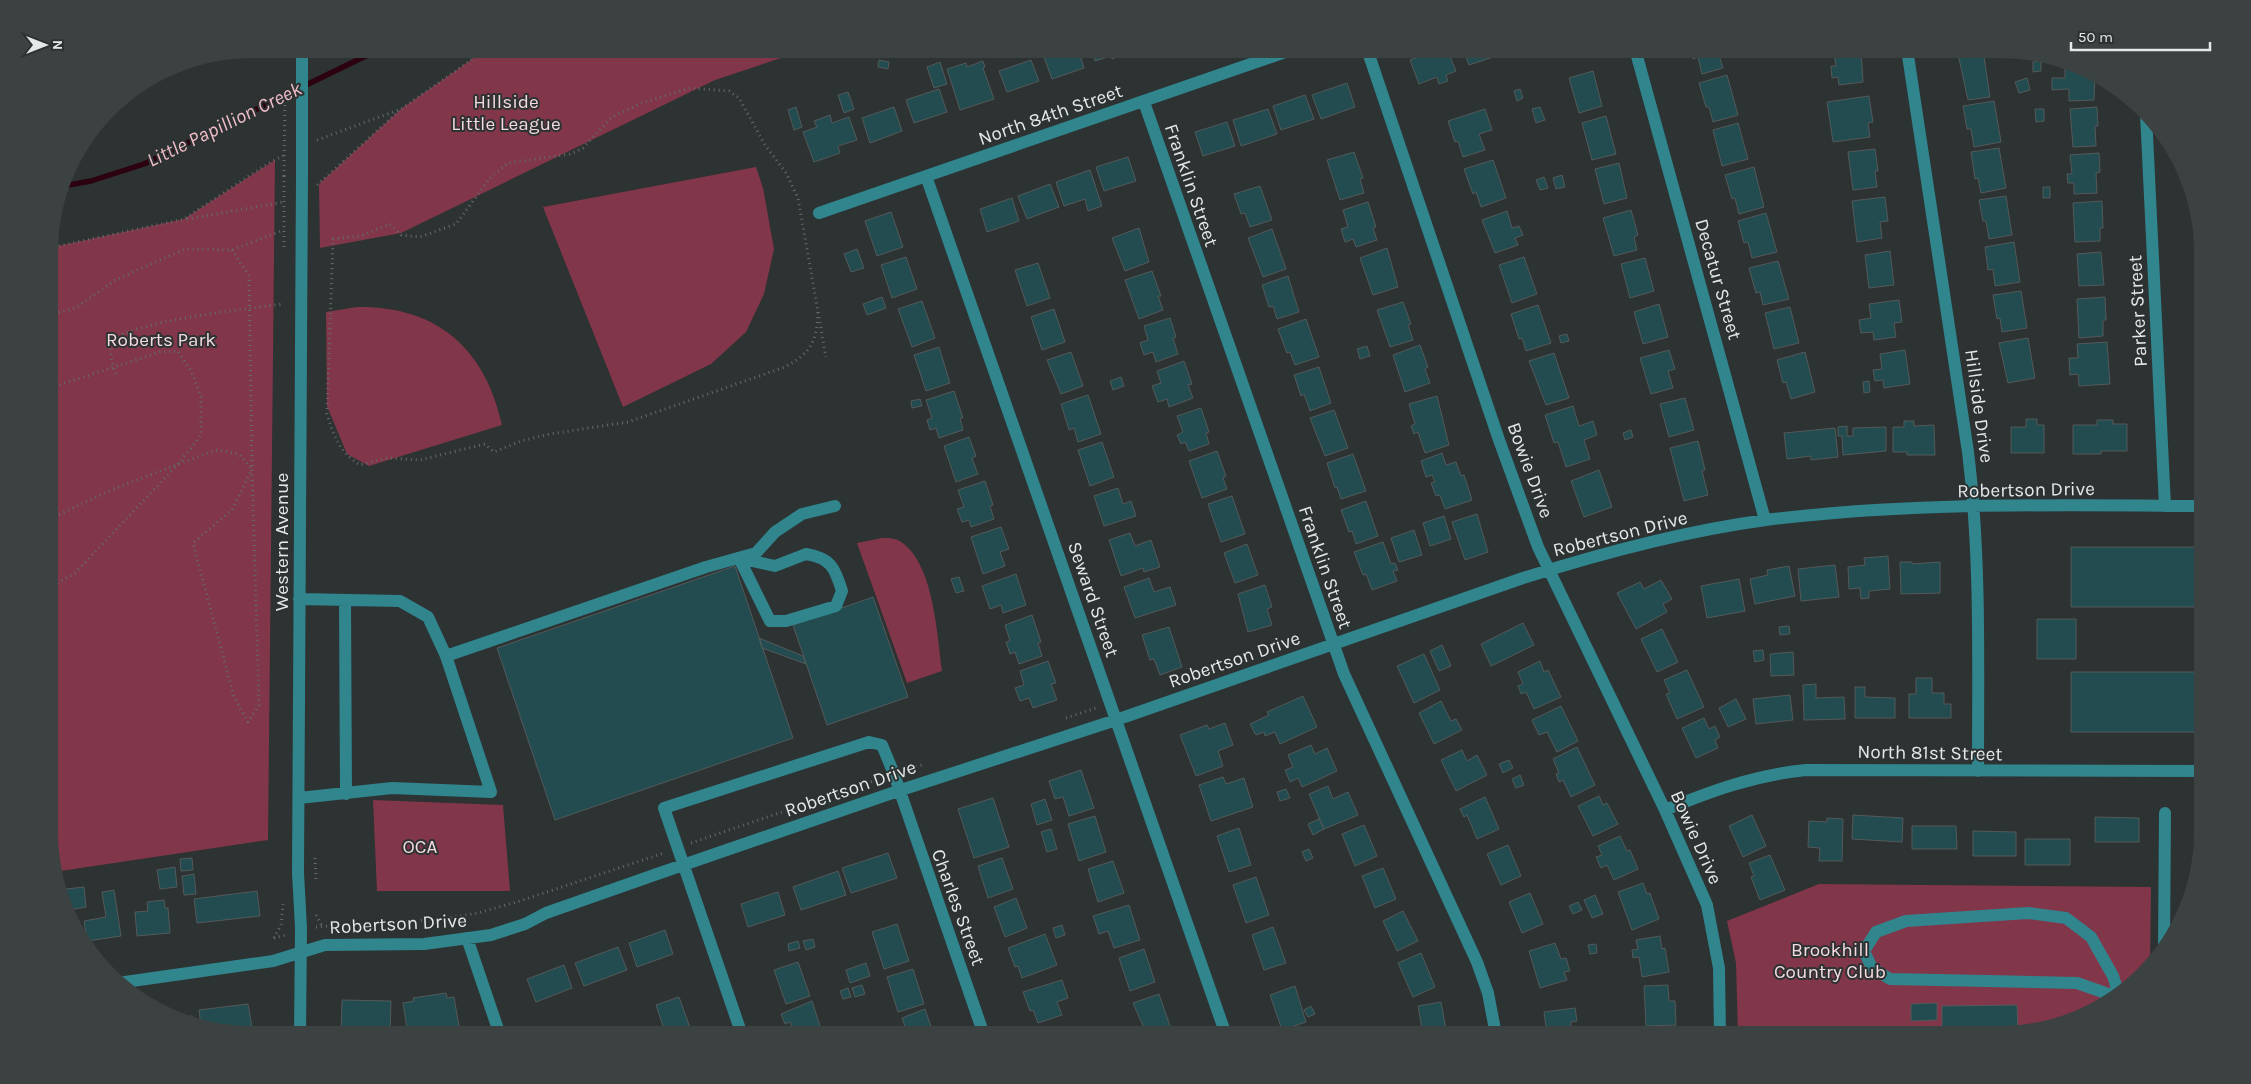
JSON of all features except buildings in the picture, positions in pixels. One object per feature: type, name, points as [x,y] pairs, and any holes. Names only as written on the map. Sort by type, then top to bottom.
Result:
[{"type":"street","name":"Western Avenue","points":[[300,1026],[299,599],[302,58]]},
{"type":"street","name":"North 84th Street","points":[[818,213],[1269,58]]},
{"type":"street","name":"Bowie Drive","points":[[1371,58],[1499,440],[1538,547],[1664,810],[1698,884],[1709,914],[1719,968],[1720,1026]]},
{"type":"street","name":"Decatur Street","points":[[1637,58],[1765,520]]},
{"type":"street","name":"Hillside Drive","points":[[1908,58],[1968,452],[1974,508],[1978,558],[1978,771]]},
{"type":"street","name":"Franklin Street","points":[[1144,102],[1344,674],[1477,962],[1488,993],[1494,1026]]},
{"type":"street","name":"Parker Street","points":[[2147,126],[2164,506]]},
{"type":"street","name":"Seward Street","points":[[926,176],[1223,1026]]},
{"type":"street","points":[[446,656],[706,567],[756,553],[775,532],[802,514],[835,506]]},
{"type":"street","name":"Robertson Drive","points":[[128,982],[273,960],[325,945],[424,944],[491,935],[525,924],[546,913],[898,791],[1116,720],[1549,570],[1667,538],[1765,520],[1862,510],[2194,506]]},
{"type":"street","points":[[806,554],[819,556],[834,568],[842,591],[836,606],[786,621],[770,621],[740,558],[775,566],[806,554]]},
{"type":"street","points":[[299,599],[400,601],[428,617],[446,656],[491,792],[392,788],[299,798]]},
{"type":"street","points":[[345,600],[346,794]]},
{"type":"street","name":"Charles Street","points":[[677,848],[664,808],[869,742],[882,745],[894,774],[898,791],[981,1026]]},
{"type":"street","name":"North 81st Street","points":[[1664,810],[1730,784],[1787,772],[1823,769],[2194,772]]},
{"type":"street","points":[[2164,936],[2165,813]]},
{"type":"street","points":[[677,848],[739,1026]]},
{"type":"street","points":[[2108,993],[2077,983],[1890,979],[1872,968],[1864,952],[1876,932],[1906,921],[2028,913],[2066,918],[2091,937],[2113,976],[2116,988]]},
{"type":"street","points":[[467,938],[497,1026]]},
{"type":"path","points":[[319,184],[401,110],[473,58]]},
{"type":"path","points":[[58,246],[184,219],[284,202],[285,78]]},
{"type":"path","points":[[818,312],[818,330],[813,342],[797,360],[785,367],[628,422],[550,434],[521,441],[494,452],[486,444],[420,460],[387,458],[360,465],[347,457],[342,450],[334,437],[327,414],[333,239],[361,236],[390,224],[401,235],[420,237],[456,224],[490,178],[508,163],[571,154],[583,148],[612,117],[642,103],[690,88],[729,91],[739,98],[765,145],[793,184],[798,198],[818,312],[826,358]]},
{"type":"path","points":[[58,313],[76,308],[115,280],[186,249],[232,250],[284,230]]},
{"type":"path","points":[[232,250],[249,276],[248,308],[259,705],[248,722],[234,697],[193,543],[232,510],[252,469]]},
{"type":"path","points":[[116,374],[111,349],[114,340],[123,334],[177,320],[284,304]]},
{"type":"path","points":[[58,385],[160,352],[178,351],[191,371],[201,396],[201,434],[179,463],[75,573],[58,583]]},
{"type":"path","points":[[58,515],[111,490],[215,450],[239,454],[252,469]]},
{"type":"path","points":[[1059,721],[1096,708]]},
{"type":"path","points":[[322,926],[442,919],[478,913],[520,901],[894,774],[928,765]]},
{"type":"green space","name":"Hillside Little League","points":[[473,58],[781,58],[715,80],[401,233],[320,248],[319,184],[401,109]]},
{"type":"green space","name":"Roberts Park","points":[[275,160],[268,840],[61,871],[58,845],[58,246],[184,219]]},
{"type":"green space","points":[[756,167],[763,188],[774,249],[764,294],[746,332],[711,364],[623,407],[543,207]]},
{"type":"green space","points":[[357,307],[386,309],[411,314],[434,324],[453,337],[470,354],[483,374],[494,398],[502,425],[369,466],[347,454],[327,406],[326,312]]},
{"type":"green space","points":[[891,538],[899,541],[914,555],[928,585],[936,621],[942,671],[907,683],[857,543]]},
{"type":"green space","name":"OCA","points":[[373,800],[503,805],[510,891],[377,891]]},
{"type":"green space","name":"Brookhill Country Club","points":[[1819,884],[2151,887],[2150,954],[2137,970],[2107,994],[2085,1007],[2050,1020],[2025,1025],[1738,1026],[1736,963],[1727,921]]},
{"type":"waterway","name":"Little Papillion Creek","points":[[69,185],[91,181],[144,164],[362,58]]}]
